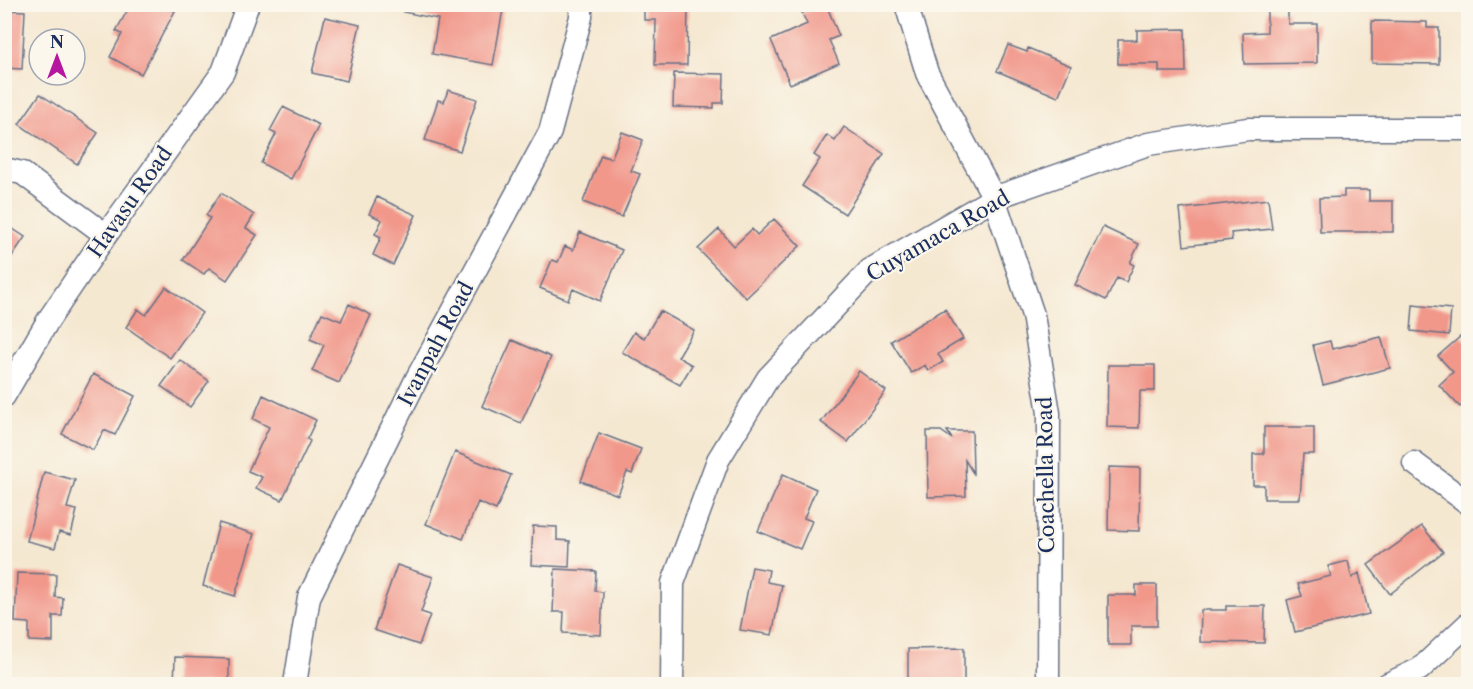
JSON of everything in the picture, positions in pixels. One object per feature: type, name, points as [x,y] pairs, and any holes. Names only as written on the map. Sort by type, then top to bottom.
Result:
[{"type":"street","name":"Havasu Road","points":[[4,396],[49,319],[223,72],[248,4]]},
{"type":"street","name":"Ivanpah Road","points":[[295,684],[309,597],[417,378],[550,132],[581,17],[581,4]]},
{"type":"street","name":"Coachella Road","points":[[906,4],[927,73],[994,198],[1033,315],[1048,413],[1048,684]]},
{"type":"street","name":"Cuyamaca Road","points":[[672,684],[673,583],[718,460],[768,378],[870,270],[994,198],[1148,144],[1248,129],[1468,129]]},
{"type":"street","points":[[4,169],[22,173],[106,235]]},
{"type":"street","points":[[1414,463],[1468,503]]},
{"type":"street","points":[[1388,684],[1420,669],[1468,624]]},
{"type":"building","points":[[131,4],[162,4],[175,11],[141,74],[110,57],[122,34],[116,31]]},
{"type":"building","points":[[404,4],[504,4],[493,65],[432,54],[438,19],[403,12]]},
{"type":"building","points":[[644,4],[688,4],[687,65],[655,65],[656,20],[644,20]]},
{"type":"building","points":[[826,4],[839,36],[829,40],[839,63],[790,84],[771,40],[807,24],[802,13]]},
{"type":"building","points":[[4,10],[25,11],[22,69],[4,68]]},
{"type":"building","points":[[1267,11],[1288,11],[1288,24],[1317,24],[1317,63],[1244,64],[1243,33],[1267,32]]},
{"type":"building","points":[[325,17],[360,25],[347,81],[312,73]]},
{"type":"building","points":[[1372,21],[1427,22],[1427,28],[1439,28],[1439,64],[1372,63]]},
{"type":"building","points":[[1185,29],[1186,72],[1159,72],[1159,64],[1118,64],[1118,40],[1137,40],[1137,30]]},
{"type":"building","points":[[1008,45],[1027,52],[1028,48],[1071,66],[1058,97],[997,71]]},
{"type":"building","points":[[674,73],[724,74],[723,103],[714,103],[714,108],[673,107]]},
{"type":"building","points":[[448,90],[477,99],[460,151],[425,140],[438,100],[444,102]]},
{"type":"building","points":[[40,94],[98,133],[77,164],[19,124]]},
{"type":"building","points":[[283,107],[319,125],[291,179],[261,163],[276,134],[270,131]]},
{"type":"building","points":[[844,127],[884,154],[845,214],[802,186],[820,159],[814,155],[827,135],[835,141]]},
{"type":"building","points":[[622,132],[643,140],[631,171],[640,174],[622,217],[583,202],[601,155],[611,159]]},
{"type":"building","points":[[1344,190],[1369,190],[1369,201],[1393,201],[1393,232],[1320,232],[1319,198],[1344,197]]},
{"type":"building","points":[[221,193],[254,215],[246,228],[257,235],[227,280],[209,268],[204,274],[183,260],[210,218],[206,215]]},
{"type":"building","points":[[377,197],[416,215],[393,265],[373,255],[381,237],[375,234],[382,220],[369,214]]},
{"type":"building","points":[[1268,199],[1272,229],[1231,233],[1232,240],[1184,246],[1180,209]]},
{"type":"building","points":[[774,219],[800,246],[746,298],[698,249],[719,229],[734,246],[752,229],[757,235]]},
{"type":"building","points":[[4,223],[25,237],[4,268]]},
{"type":"building","points":[[1103,227],[1139,244],[1130,263],[1134,265],[1126,282],[1117,278],[1106,300],[1075,285]]},
{"type":"building","points":[[580,232],[622,250],[600,301],[573,289],[568,300],[540,288],[552,260],[558,262],[565,246],[573,250]]},
{"type":"building","points":[[166,287],[202,313],[170,358],[126,327],[138,309],[146,315]]},
{"type":"building","points":[[349,304],[371,315],[339,383],[312,371],[324,345],[310,339],[322,313],[341,321]]},
{"type":"building","points":[[1413,305],[1451,309],[1449,335],[1411,331]]},
{"type":"building","points":[[945,309],[963,339],[938,354],[943,362],[928,371],[925,365],[911,373],[891,341]]},
{"type":"building","points":[[660,311],[694,330],[678,357],[692,365],[680,385],[622,352],[634,332],[644,338]]},
{"type":"building","points":[[1461,336],[1468,344],[1468,399],[1460,407],[1439,385],[1453,372],[1438,356]]},
{"type":"building","points":[[1381,337],[1390,368],[1323,385],[1313,345],[1330,341],[1332,349]]},
{"type":"building","points":[[512,340],[551,357],[521,423],[482,406]]},
{"type":"building","points":[[180,360],[209,381],[190,407],[161,386]]},
{"type":"building","points":[[1108,365],[1155,365],[1155,391],[1140,391],[1139,428],[1107,427]]},
{"type":"building","points":[[859,371],[886,391],[848,442],[821,422]]},
{"type":"building","points":[[93,374],[135,396],[115,435],[104,430],[93,450],[62,434]]},
{"type":"building","points":[[263,395],[316,420],[307,439],[310,441],[282,500],[256,488],[262,477],[248,471],[269,427],[253,419]]},
{"type":"building","points":[[1264,427],[1314,427],[1314,454],[1303,454],[1300,499],[1264,499],[1264,485],[1253,485],[1253,454],[1264,454]]},
{"type":"building","points":[[927,431],[941,431],[952,439],[947,431],[972,431],[973,473],[965,460],[966,496],[928,497]]},
{"type":"building","points":[[599,433],[641,449],[632,474],[627,472],[618,495],[581,481]]},
{"type":"building","points":[[455,452],[511,475],[496,510],[478,502],[463,539],[426,524]]},
{"type":"building","points":[[1109,467],[1140,468],[1139,531],[1108,530]]},
{"type":"building","points":[[44,472],[75,480],[67,508],[77,510],[71,535],[59,532],[55,548],[27,541]]},
{"type":"building","points":[[783,474],[816,489],[804,518],[812,521],[800,549],[758,531]]},
{"type":"building","points":[[219,523],[254,534],[235,596],[203,586]]},
{"type":"building","points":[[533,526],[557,527],[557,540],[570,541],[569,567],[531,565]]},
{"type":"building","points":[[1422,526],[1443,552],[1390,594],[1368,565]]},
{"type":"building","points":[[1348,561],[1352,578],[1359,573],[1369,614],[1295,632],[1287,600],[1302,596],[1298,584],[1331,576],[1328,566]]},
{"type":"building","points":[[397,565],[433,577],[421,612],[430,615],[419,645],[374,630]]},
{"type":"building","points":[[752,567],[769,570],[767,582],[782,585],[772,635],[740,630]]},
{"type":"building","points":[[555,569],[596,571],[595,591],[603,592],[601,635],[563,633],[564,612],[553,612]]},
{"type":"building","points":[[17,573],[56,574],[55,597],[63,598],[62,616],[53,616],[53,642],[29,641],[29,623],[15,622]]},
{"type":"building","points":[[1136,585],[1157,585],[1157,626],[1131,626],[1131,645],[1108,645],[1108,595],[1136,595]]},
{"type":"building","points":[[1226,606],[1265,606],[1264,643],[1200,642],[1201,610],[1226,610]]},
{"type":"building","points":[[964,648],[964,684],[908,684],[908,649]]},
{"type":"building","points":[[175,657],[229,659],[229,682],[174,684]]}]
